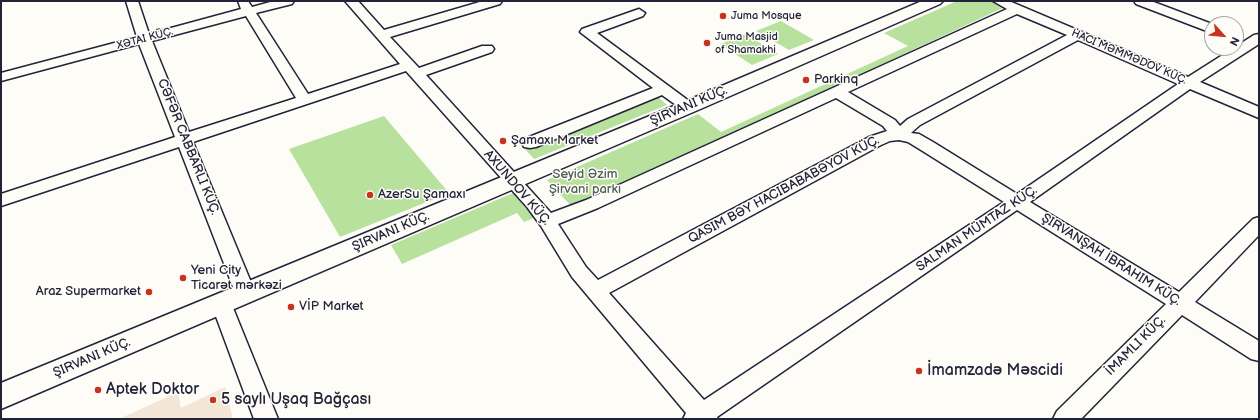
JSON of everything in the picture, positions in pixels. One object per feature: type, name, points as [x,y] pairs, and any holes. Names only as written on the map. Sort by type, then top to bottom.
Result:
[{"type":"main road","name":"ŞIRVANI KÜÇ.","points":[[1,396],[512,180],[688,108],[934,1]]},
{"type":"street","points":[[132,1],[144,39],[245,292]]},
{"type":"street","name":"XƏTAI KÜÇ.","points":[[1,77],[144,39],[246,6],[288,1]]},
{"type":"street","name":"AXUNDOV KÜÇ.","points":[[351,1],[411,70],[512,180],[547,222],[570,259],[701,417]]},
{"type":"street","points":[[382,35],[496,1]]},
{"type":"street","points":[[999,1],[1259,113]]},
{"type":"street","points":[[1140,1],[1204,26]]},
{"type":"street","points":[[246,6],[304,99]]},
{"type":"street","points":[[547,222],[592,204],[1017,9]]},
{"type":"street","points":[[639,13],[587,32],[688,108]]},
{"type":"street","points":[[596,291],[875,141],[888,136],[900,135],[914,122],[1077,35]]},
{"type":"street","name":"SALMAN MÜMTAZ KÜÇ.","points":[[701,417],[1251,42]]},
{"type":"street","points":[[1,200],[304,99],[486,49]]},
{"type":"street","points":[[530,143],[663,89]]},
{"type":"street","points":[[837,92],[889,123],[900,135]]},
{"type":"street","name":"ŞIRVANŞAH İBRAHIM KÜÇ.","points":[[900,135],[913,138],[927,146],[1259,352]]},
{"type":"street","points":[[1065,419],[1259,224]]},
{"type":"street","points":[[221,303],[266,419]]},
{"type":"shaded area","name":"5 saylı Uşaq Bağçası","points":[[225,387],[233,419],[119,419],[178,392],[181,408]]},
{"type":"green space","name":"Seyid Əzim Şirvani parkı","points":[[957,1],[991,1],[1005,7],[573,208],[547,180],[698,114],[721,132],[908,46],[884,33]]},
{"type":"green space","points":[[781,21],[814,40],[789,50],[756,31]]},
{"type":"green space","points":[[746,34],[778,54],[752,65],[720,44]]},
{"type":"green space","points":[[658,97],[667,105],[534,159],[525,149]]},
{"type":"green space","points":[[384,116],[449,193],[340,237],[289,149]]},
{"type":"green space","points":[[513,193],[534,218],[524,222],[517,213],[402,264],[391,245]]},
{"type":"place","name":"Juma Mosque","points":[[723,16]]},
{"type":"place","name":"Juma Masjid of Shamakhi","points":[[707,43]]},
{"type":"place","name":"Parkinq","points":[[806,80]]},
{"type":"place","name":"Şamaxı Market","points":[[503,141]]},
{"type":"place","name":"AzerSu Şamaxı","points":[[370,195]]},
{"type":"place","name":"Yeni City Ticarət mərkəzi","points":[[183,278]]},
{"type":"place","name":"Araz Supermarket","points":[[149,292]]},
{"type":"place","name":"VİP Market","points":[[291,307]]},
{"type":"place","name":"İmamzadə Məscidi","points":[[919,371]]},
{"type":"place","name":"Aptek Doktor","points":[[98,390]]},
{"type":"place","name":"5 saylı Uşaq Bağçası","points":[[213,400]]}]
